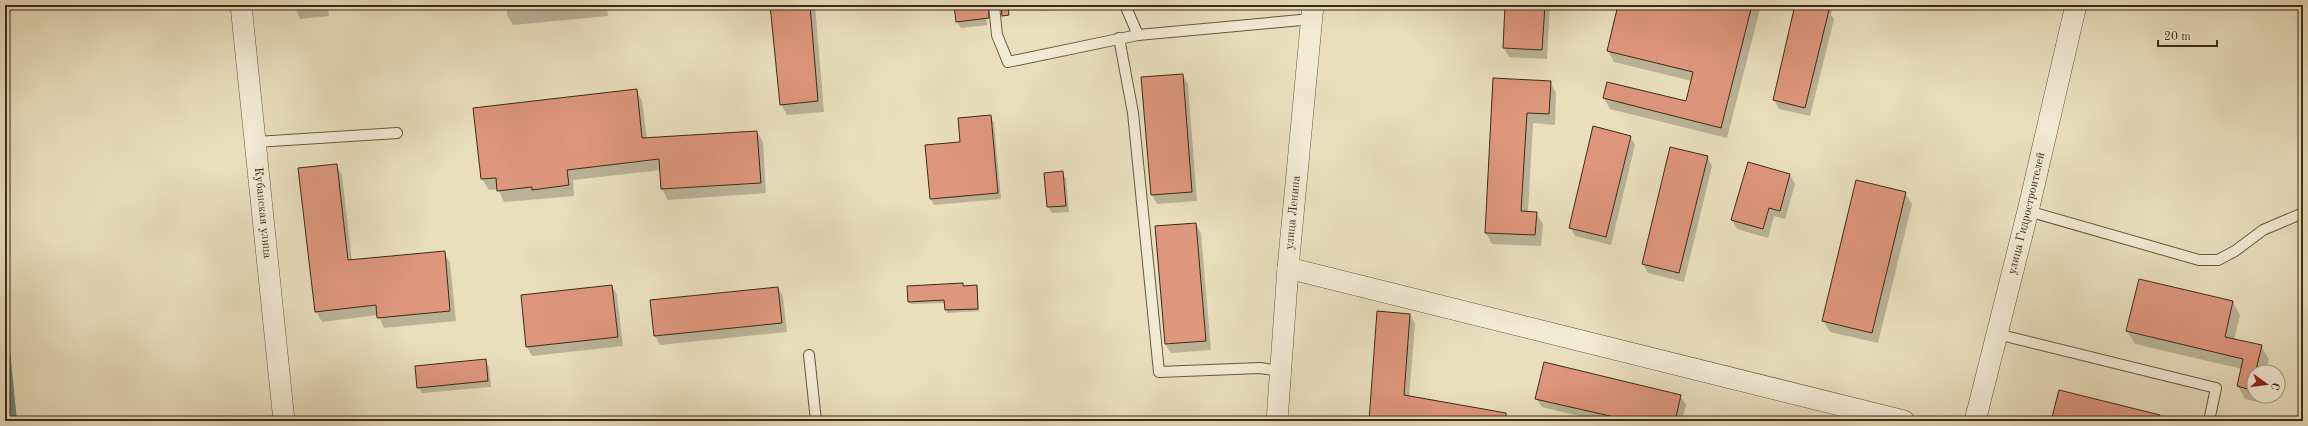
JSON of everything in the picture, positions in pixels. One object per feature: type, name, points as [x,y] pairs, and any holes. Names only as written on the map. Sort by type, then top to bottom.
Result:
[{"type":"street","name":"Кубанская улица","points":[[241,5],[284,421]]},
{"type":"street","name":"улица Гидростроителей","points":[[1975,421],[2028,211],[2076,5]]},
{"type":"street","name":"улица Ленина","points":[[1277,421],[1288,268],[1312,12]]},
{"type":"street","points":[[1288,268],[1904,421]]},
{"type":"lane","points":[[994,5],[997,35],[1008,62],[1119,38],[1312,12]]},
{"type":"lane","points":[[1124,5],[1138,35]]},
{"type":"lane","points":[[1119,38],[1133,113],[1159,372],[1260,368],[1280,371]]},
{"type":"lane","points":[[256,142],[397,133]]},
{"type":"lane","points":[[2028,211],[2199,260],[2218,260],[2235,251],[2263,230],[2303,213]]},
{"type":"lane","points":[[1997,334],[2216,388],[2209,421]]},
{"type":"lane","points":[[809,355],[816,421]]},
{"type":"building","points":[[770,5],[810,5],[818,101],[780,105]]},
{"type":"building","points":[[954,5],[988,5],[989,18],[956,22]]},
{"type":"building","points":[[1001,5],[1008,5],[1009,15],[1002,16]]},
{"type":"building","points":[[1505,5],[1545,5],[1542,50],[1503,48]]},
{"type":"building","points":[[1618,5],[1752,5],[1721,128],[1603,98],[1607,82],[1686,101],[1693,72],[1607,51]]},
{"type":"building","points":[[1795,5],[1810,5],[1829,10],[1805,108],[1773,100]]},
{"type":"building","points":[[1183,74],[1192,192],[1151,195],[1141,77]]},
{"type":"building","points":[[1493,78],[1551,81],[1549,114],[1527,113],[1521,211],[1537,212],[1535,235],[1485,233]]},
{"type":"building","points":[[637,89],[642,138],[757,131],[761,183],[661,189],[659,159],[567,170],[569,185],[532,190],[532,187],[497,191],[496,178],[481,179],[473,108]]},
{"type":"building","points":[[991,115],[998,193],[930,199],[925,145],[960,142],[958,118]]},
{"type":"building","points":[[1593,126],[1631,136],[1606,237],[1569,228]]},
{"type":"building","points":[[1670,147],[1708,156],[1679,273],[1642,264]]},
{"type":"building","points":[[1748,162],[1790,174],[1780,211],[1769,208],[1763,229],[1731,220]]},
{"type":"building","points":[[337,164],[348,260],[445,251],[450,311],[377,318],[376,305],[315,312],[298,168]]},
{"type":"building","points":[[1063,171],[1066,206],[1047,207],[1044,173]]},
{"type":"building","points":[[1856,180],[1906,192],[1872,333],[1822,321]]},
{"type":"building","points":[[1196,223],[1206,341],[1165,344],[1155,226]]},
{"type":"building","points":[[2139,279],[2233,301],[2225,337],[2262,345],[2257,364],[2246,364],[2246,389],[2237,386],[2243,359],[2126,331]]},
{"type":"building","points":[[963,283],[963,286],[977,285],[978,309],[945,310],[944,300],[908,302],[907,286]]},
{"type":"building","points":[[612,285],[618,337],[526,347],[521,295]]},
{"type":"building","points":[[778,287],[782,323],[654,336],[650,300]]},
{"type":"building","points":[[1377,311],[1410,314],[1404,395],[1506,413],[1506,421],[1369,421]]},
{"type":"building","points":[[486,359],[488,381],[417,388],[415,366]]},
{"type":"building","points":[[1544,362],[1681,395],[1675,421],[1632,421],[1535,399]]},
{"type":"building","points":[[2059,390],[2160,415],[2159,421],[2051,421]]},
{"type":"waterway","points":[[5,330],[14,421]]}]
